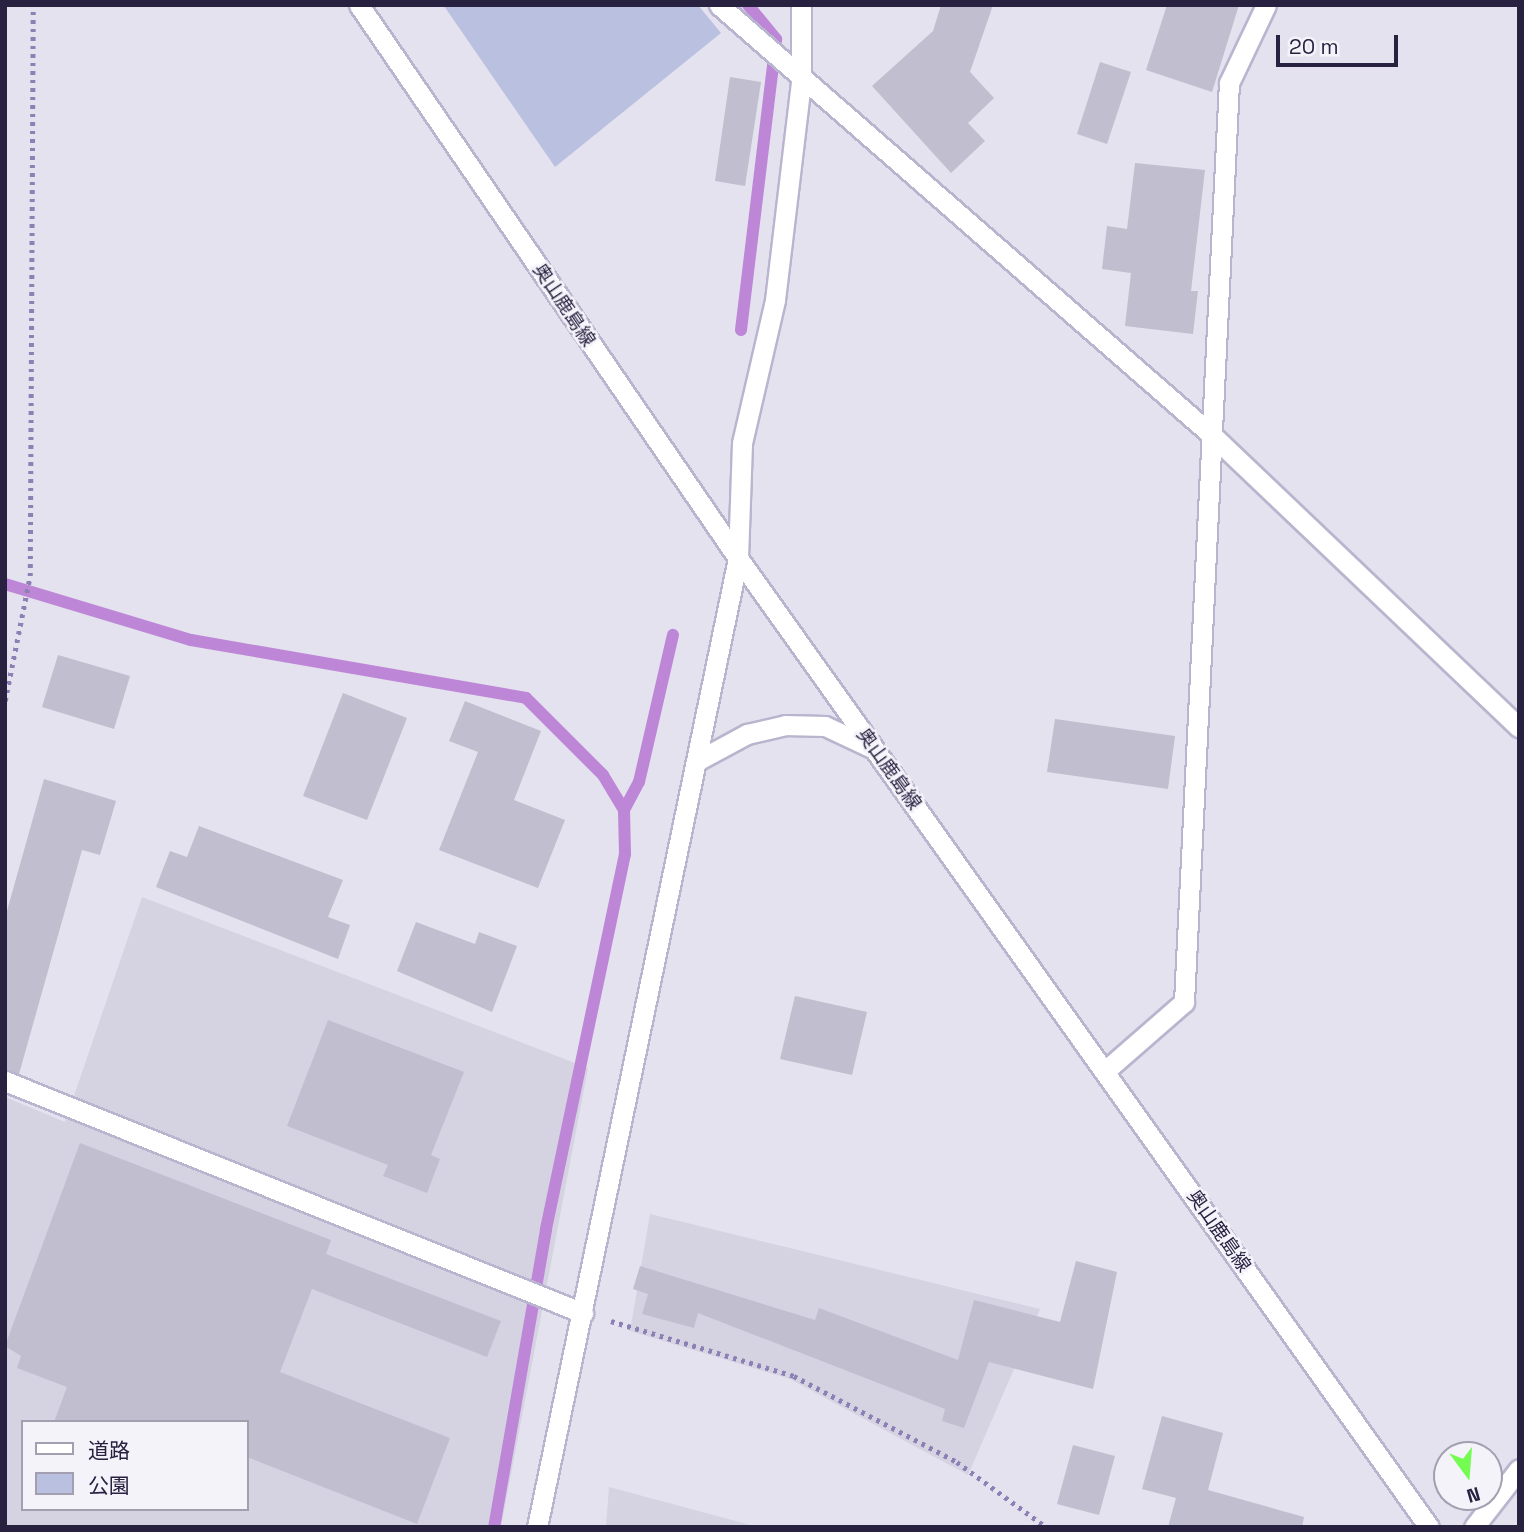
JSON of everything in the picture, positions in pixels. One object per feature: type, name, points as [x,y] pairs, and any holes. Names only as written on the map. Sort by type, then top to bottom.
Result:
[{"type":"street","name":"奥山鹿島線","points":[[359,5],[738,558],[1429,1527]]},
{"type":"street","points":[[719,5],[801,81],[1214,437],[1519,727]]},
{"type":"street","points":[[537,1527],[738,558],[742,443],[775,300],[801,81],[801,5]]},
{"type":"street","points":[[1105,1071],[1184,1002],[1214,437],[1229,83],[1266,5]]},
{"type":"street","points":[[697,761],[747,734],[785,725],[825,726],[875,749]]},
{"type":"street","points":[[5,1081],[583,1313]]},
{"type":"street","points":[[1474,1527],[1519,1469]]},
{"type":"path","points":[[5,701],[27,608],[30,576],[33,5]]},
{"type":"path","points":[[583,1313],[794,1376],[957,1462],[1046,1527]]},
{"type":"shaded area","points":[[142,897],[588,1068],[501,1527],[5,1527],[5,1097],[65,1122]]},
{"type":"shaded area","points":[[650,1214],[1040,1309],[968,1475],[790,1379],[630,1331]]},
{"type":"shaded area","points":[[609,1487],[758,1527],[606,1527]]},
{"type":"green space","points":[[698,5],[721,33],[555,167],[444,6]]},
{"type":"building","points":[[941,5],[993,5],[970,72],[994,98],[968,123],[985,141],[951,173],[872,86],[933,31]]},
{"type":"building","points":[[1167,5],[1239,5],[1212,92],[1146,70]]},
{"type":"building","points":[[1100,62],[1131,72],[1107,144],[1077,134]]},
{"type":"building","points":[[730,77],[761,82],[745,186],[715,181]]},
{"type":"building","points":[[1135,163],[1205,170],[1191,291],[1198,291],[1193,334],[1125,326],[1131,273],[1102,269],[1107,226],[1127,229]]},
{"type":"building","points":[[58,655],[130,676],[114,729],[42,707]]},
{"type":"building","points":[[343,693],[407,718],[367,820],[303,796]]},
{"type":"building","points":[[465,701],[541,731],[514,800],[565,820],[538,888],[439,850],[478,752],[449,741]]},
{"type":"building","points":[[1055,719],[1175,736],[1168,789],[1047,772]]},
{"type":"building","points":[[44,779],[116,801],[100,855],[82,850],[19,1074],[5,1069],[5,918]]},
{"type":"building","points":[[199,826],[343,880],[328,917],[350,925],[338,959],[156,887],[170,851],[187,857]]},
{"type":"building","points":[[416,922],[475,944],[479,932],[517,946],[492,1012],[397,971]]},
{"type":"building","points":[[795,996],[867,1012],[852,1075],[780,1059]]},
{"type":"building","points":[[328,1020],[464,1072],[431,1155],[440,1159],[427,1193],[383,1176],[388,1165],[287,1126]]},
{"type":"building","points":[[80,1143],[331,1240],[326,1254],[501,1321],[487,1357],[312,1289],[280,1372],[450,1438],[417,1524],[248,1457],[248,1420],[55,1420],[67,1387],[17,1368],[21,1356],[5,1346]]},
{"type":"building","points":[[1076,1261],[1117,1272],[1093,1389],[989,1362],[964,1428],[942,1421],[945,1409],[698,1313],[694,1328],[642,1314],[648,1294],[633,1289],[640,1266],[815,1320],[819,1308],[958,1360],[974,1300],[1060,1322]]},
{"type":"building","points":[[1162,1416],[1223,1433],[1208,1490],[1304,1517],[1302,1527],[1168,1527],[1176,1498],[1142,1489]]},
{"type":"building","points":[[1073,1445],[1115,1456],[1099,1515],[1057,1504]]},
{"type":"waterway","points":[[741,330],[776,39],[748,5]]},
{"type":"waterway","points":[[5,584],[191,640],[526,698],[603,775],[624,810],[625,854],[546,1230],[494,1527]]},
{"type":"waterway","points":[[624,810],[639,782],[673,635]]}]
